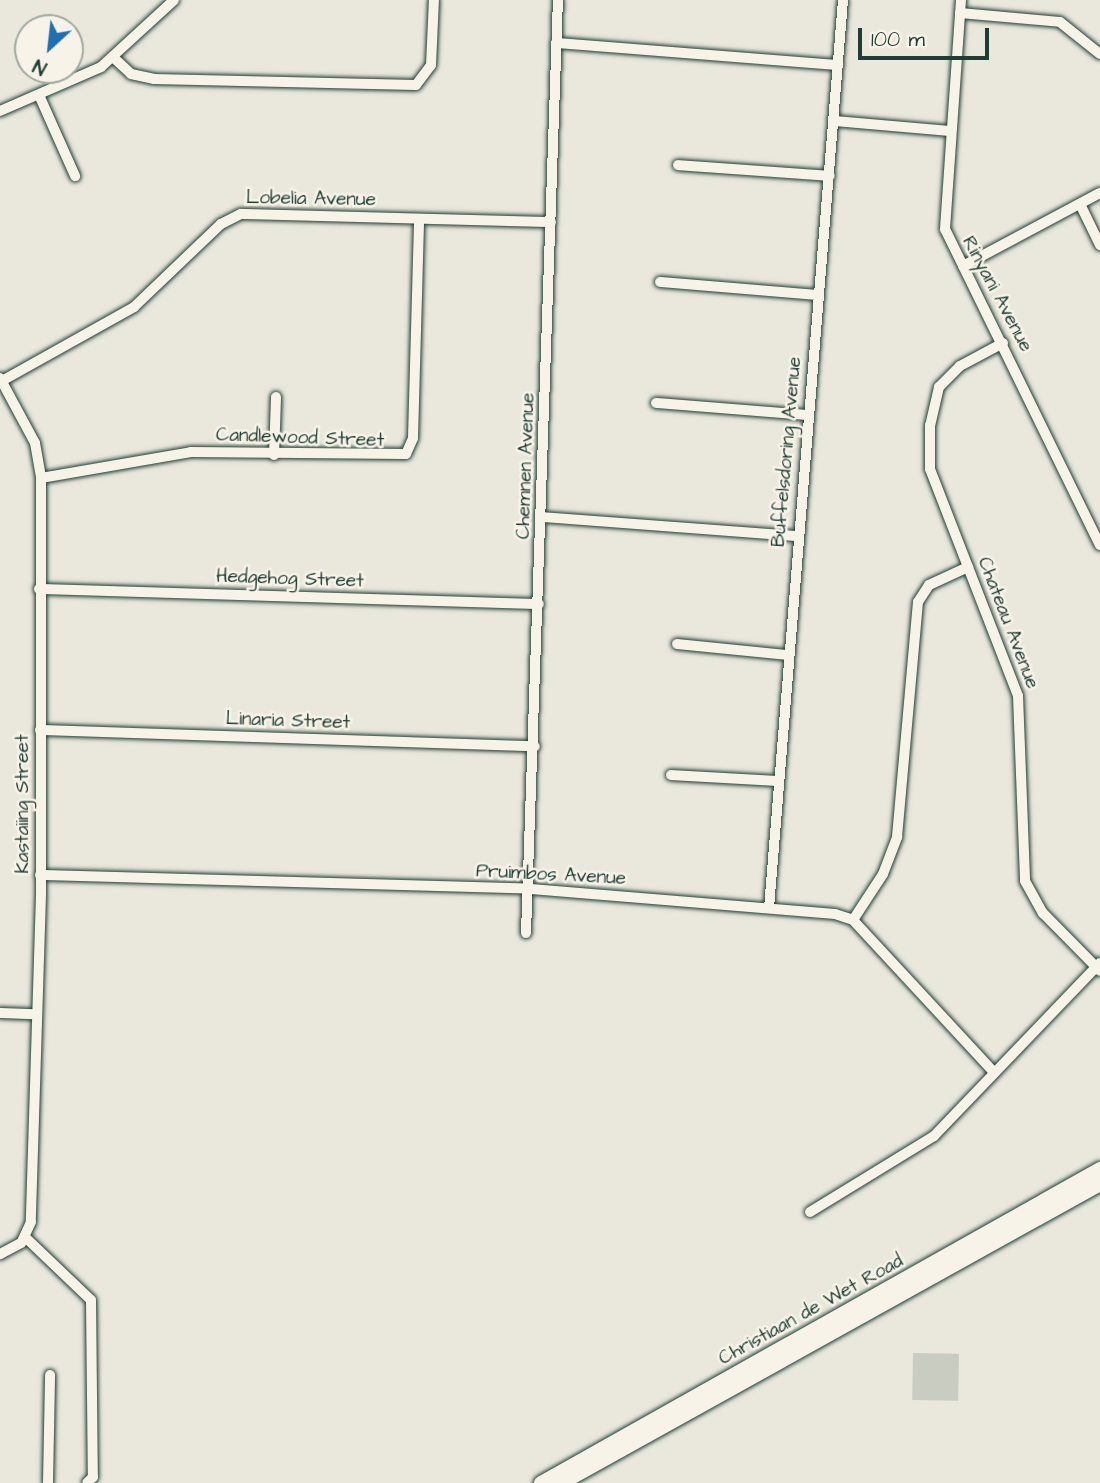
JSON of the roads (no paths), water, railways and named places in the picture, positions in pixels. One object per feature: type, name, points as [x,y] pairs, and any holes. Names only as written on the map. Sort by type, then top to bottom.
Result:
[{"type":"main road","name":"Christiaan de Wet Road","points":[[541,1483],[1100,1169]]},
{"type":"main road","name":"Christiaan de Wet Road","points":[[562,1483],[1100,1184]]},
{"type":"street","points":[[0,111],[114,58],[174,0]]},
{"type":"street","points":[[114,58],[131,74],[154,79],[416,85],[430,73],[433,0]]},
{"type":"street","name":"Chemnen Avenue","points":[[526,933],[535,746],[558,0]]},
{"type":"street","name":"Buffelsdoring Avenue","points":[[769,908],[777,781],[843,0]]},
{"type":"street","name":"Rinyani Avenue","points":[[961,0],[945,229],[1100,545]]},
{"type":"street","points":[[960,13],[1060,22],[1100,54]]},
{"type":"street","points":[[556,43],[838,65]]},
{"type":"street","points":[[38,95],[75,176]]},
{"type":"street","points":[[834,121],[951,131]]},
{"type":"street","points":[[678,165],[830,176]]},
{"type":"street","points":[[963,266],[1100,193]]},
{"type":"street","points":[[1080,204],[1100,245]]},
{"type":"street","name":"Lobelia Avenue","points":[[1,380],[134,307],[231,218],[251,213],[551,222]]},
{"type":"street","name":"Candlewood Street","points":[[41,478],[172,453],[395,458],[410,450],[419,219]]},
{"type":"street","points":[[660,282],[818,295]]},
{"type":"street","name":"Chateau Avenue","points":[[1003,343],[950,372],[932,412],[932,479],[1018,696],[1025,881],[1043,913],[1099,967]]},
{"type":"street","name":"Kastaiing Street","points":[[1,380],[35,443],[41,478],[40,875],[25,1237]]},
{"type":"street","points":[[274,455],[276,397]]},
{"type":"street","points":[[656,403],[809,415]]},
{"type":"street","points":[[542,517],[797,536]]},
{"type":"street","points":[[968,567],[929,584],[918,602],[897,837],[883,874],[853,920],[993,1071]]},
{"type":"street","name":"Hedgehog Street","points":[[40,589],[539,604]]},
{"type":"street","points":[[677,644],[788,654]]},
{"type":"street","name":"Linaria Street","points":[[40,730],[535,746]]},
{"type":"street","points":[[671,775],[777,781]]},
{"type":"street","name":"Pruimbos Avenue","points":[[40,875],[530,889],[769,908],[853,920]]},
{"type":"street","points":[[810,1212],[929,1140],[993,1071],[1099,967]]},
{"type":"street","points":[[0,1013],[36,1014]]},
{"type":"street","points":[[0,1254],[25,1237],[91,1300],[93,1477],[87,1483]]},
{"type":"street","points":[[48,1483],[50,1375]]}]
